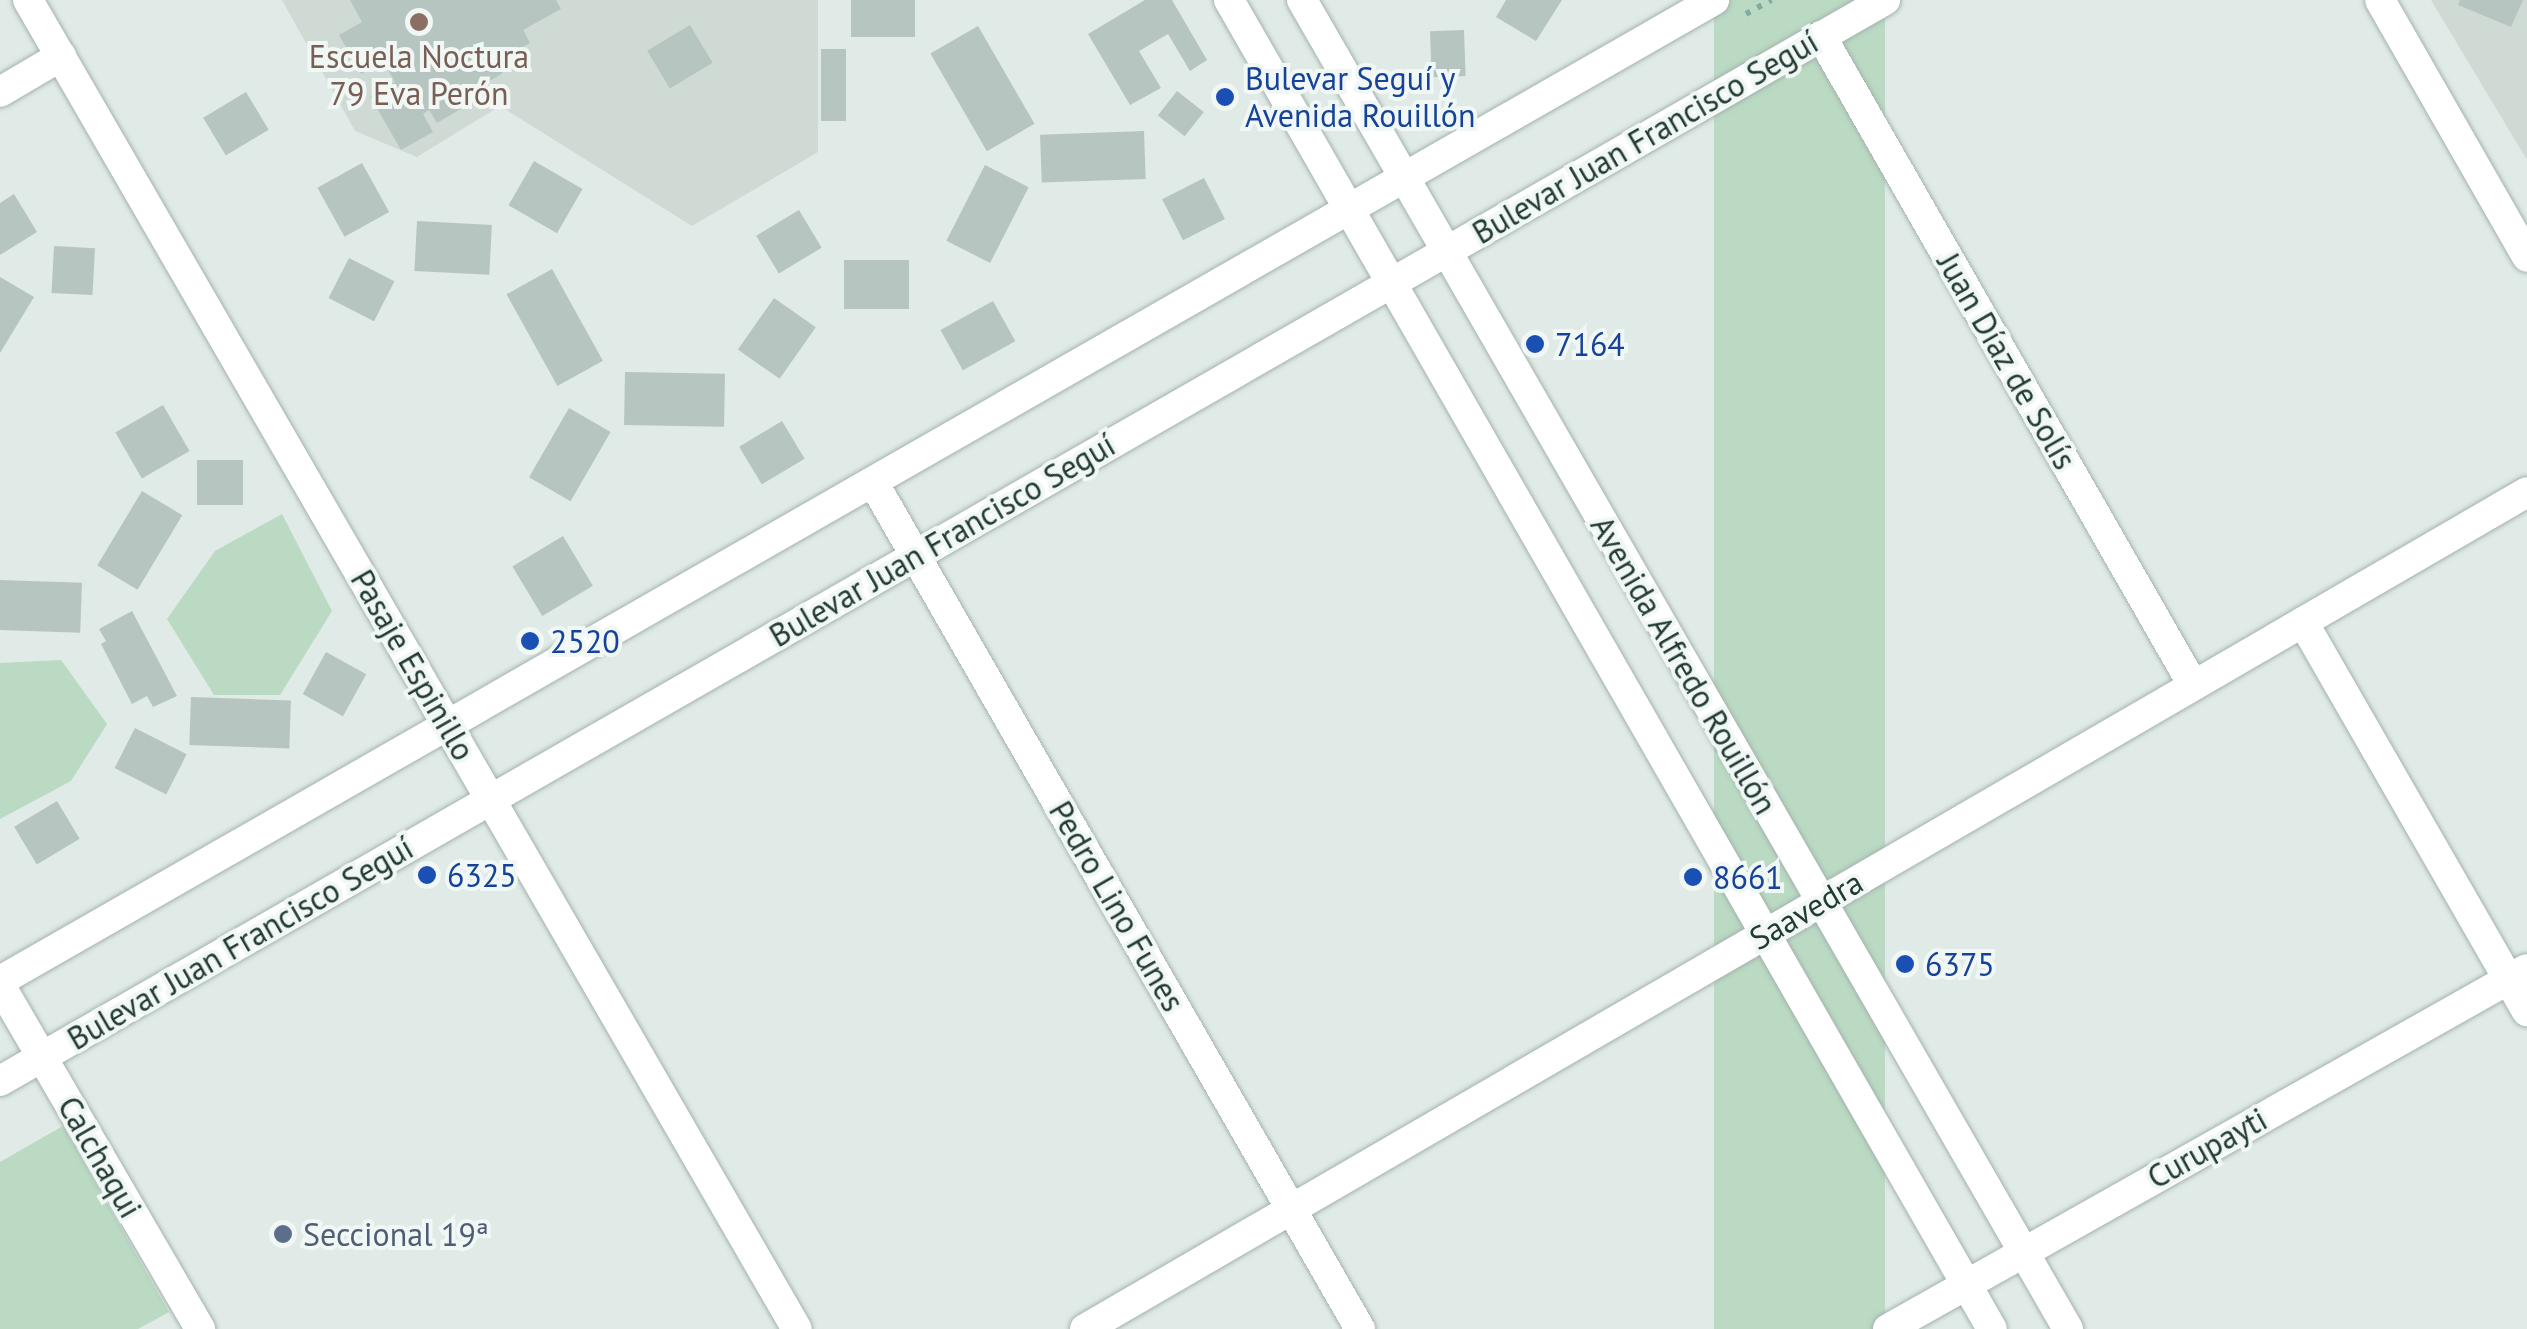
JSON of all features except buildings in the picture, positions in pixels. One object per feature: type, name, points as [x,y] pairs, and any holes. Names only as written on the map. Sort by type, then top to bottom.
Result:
[{"type":"street","name":"Pasaje Espinillo","points":[[28,0],[798,1329]]},
{"type":"street","name":"Avenida Alfredo Rouillón","points":[[1229,0],[1992,1329]]},
{"type":"street","name":"Avenida Alfredo Rouillón","points":[[1302,0],[2068,1329]]},
{"type":"street","points":[[0,983],[1714,0]]},
{"type":"street","name":"Bulevar Juan Francisco Seguí","points":[[0,1081],[1884,0]]},
{"type":"street","points":[[2380,0],[2527,257]]},
{"type":"street","name":"Juan Díaz de Solís","points":[[1821,36],[2193,686]]},
{"type":"street","points":[[0,92],[60,56]]},
{"type":"street","name":"Pedro Lino Funes","points":[[873,482],[1360,1329]]},
{"type":"street","name":"Saavedra","points":[[1086,1329],[2527,492]]},
{"type":"street","points":[[2303,622],[2518,974],[2527,1010]]},
{"type":"street","name":"Curupayti","points":[[1888,1329],[2518,974]]},
{"type":"street","name":"Calchaqui","points":[[0,983],[200,1329]]},
{"type":"shaded area","points":[[282,0],[818,0],[818,152],[692,226],[500,106],[417,157],[355,131]]},
{"type":"shaded area","points":[[2431,0],[2527,0],[2527,160]]},
{"type":"green space","points":[[1714,0],[1885,0],[1885,1329],[1714,1329]]},
{"type":"green space","points":[[282,514],[332,611],[280,695],[214,695],[167,619],[215,551]]},
{"type":"green space","points":[[61,660],[107,724],[71,781],[0,819],[0,663]]},
{"type":"green space","points":[[63,1126],[169,1312],[138,1329],[0,1329],[0,1162]]},
{"type":"place","name":"Escuela Noctura 79 Eva Perón","points":[[419,22]]},
{"type":"place","name":"Bulevar Seguí y Avenida Rouillón","points":[[1225,97]]},
{"type":"place","name":"7164","points":[[1535,344]]},
{"type":"place","name":"2520","points":[[530,641]]},
{"type":"place","name":"6325","points":[[427,875]]},
{"type":"place","name":"8661","points":[[1693,877]]},
{"type":"place","name":"6375","points":[[1905,964]]},
{"type":"place","name":"Seccional 19ª","points":[[283,1234]]}]
